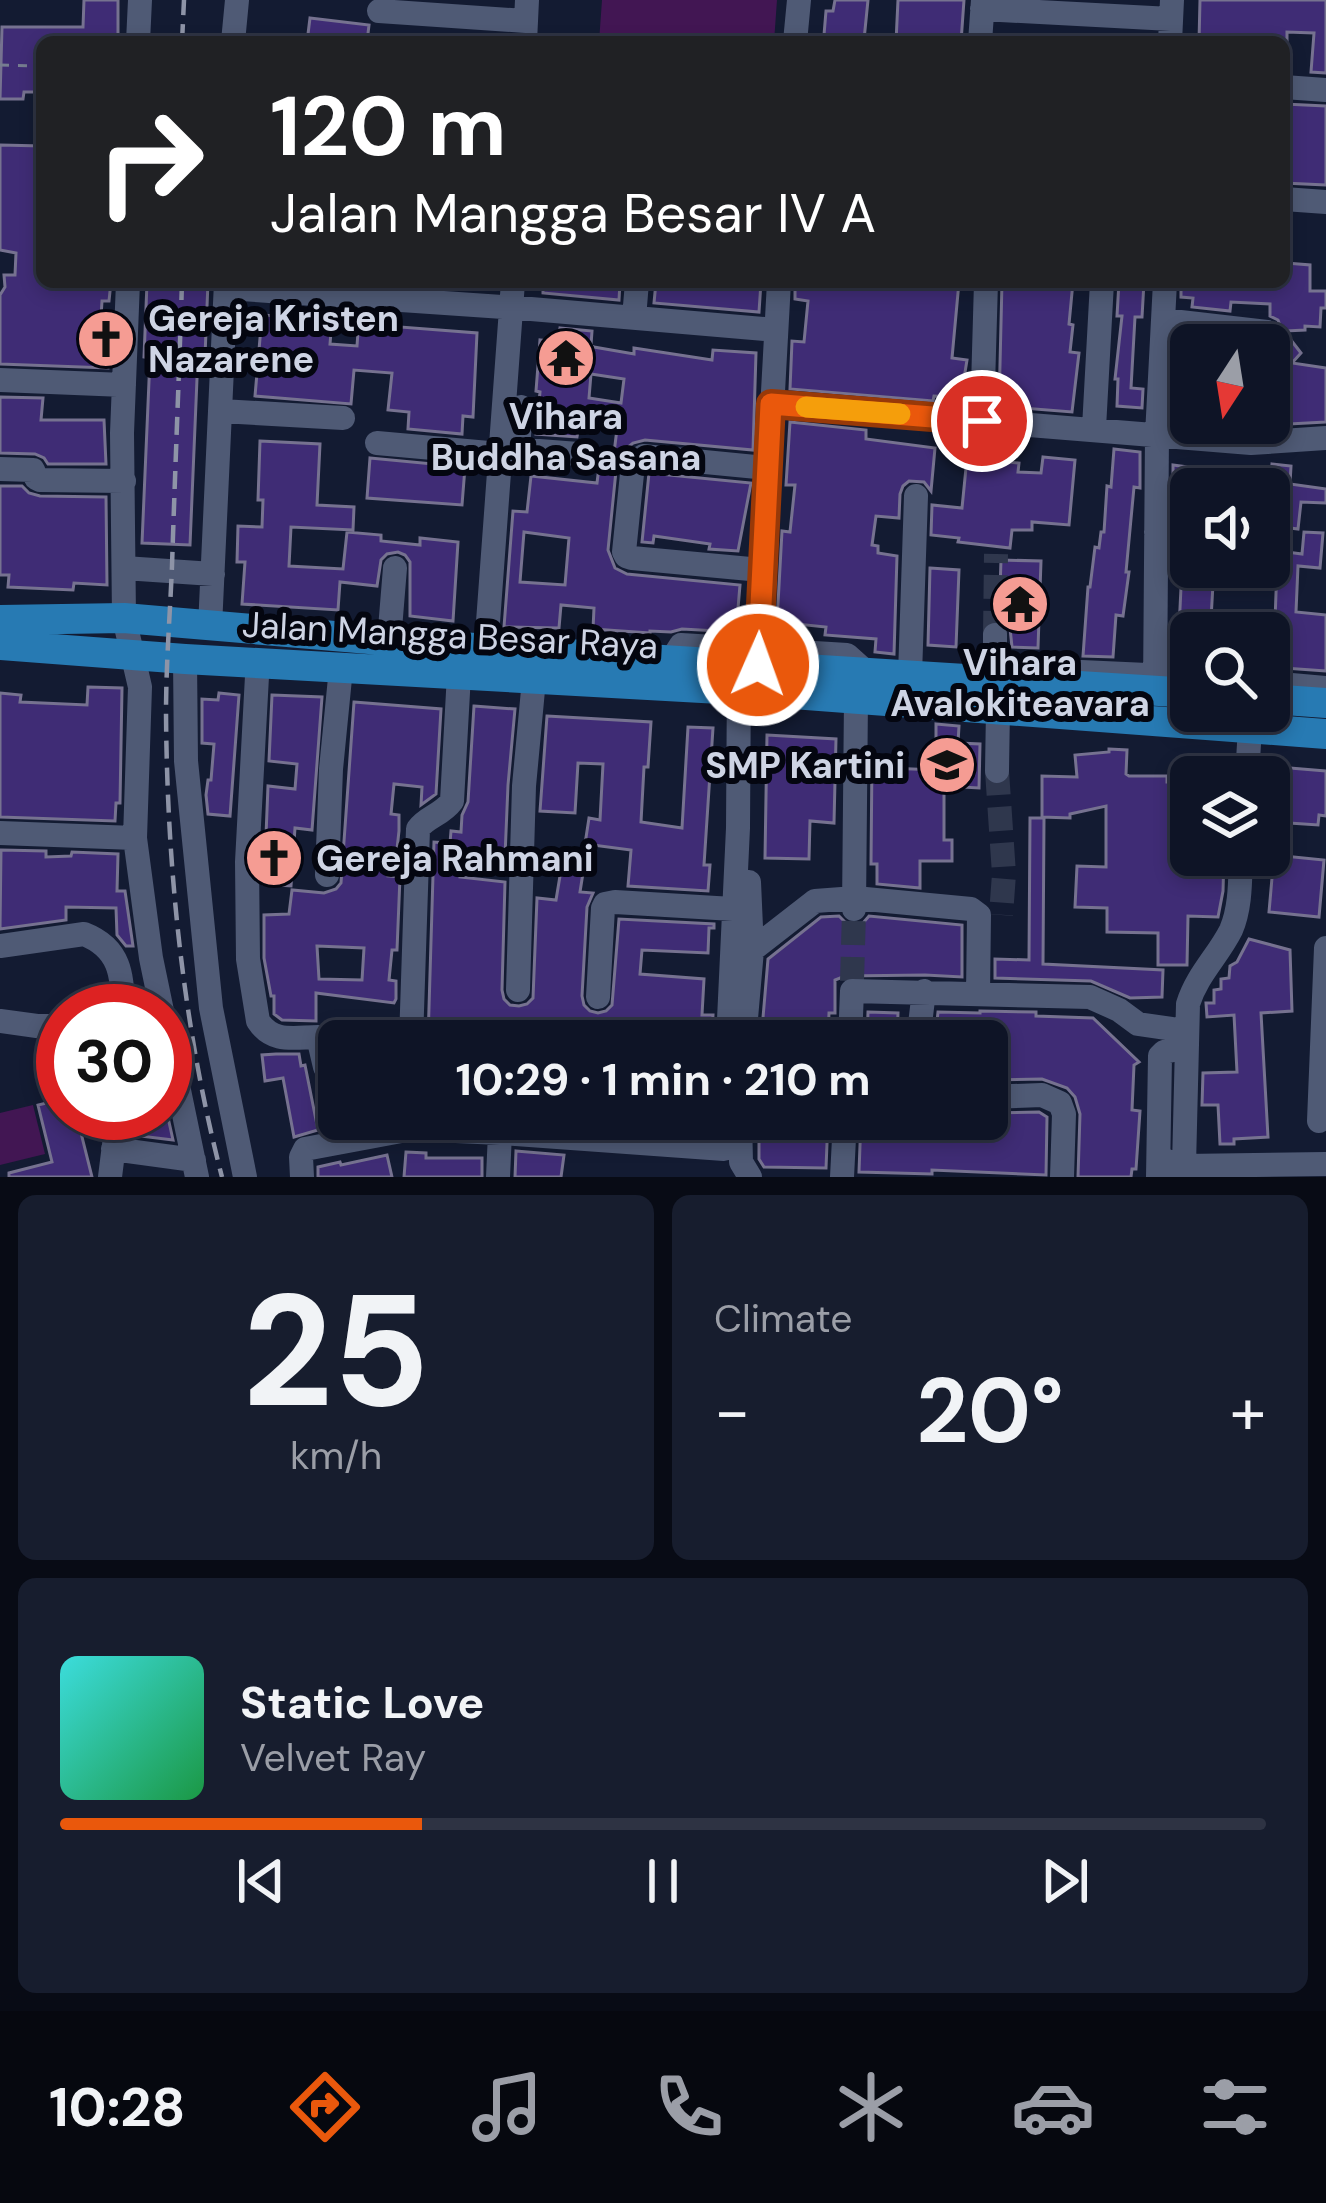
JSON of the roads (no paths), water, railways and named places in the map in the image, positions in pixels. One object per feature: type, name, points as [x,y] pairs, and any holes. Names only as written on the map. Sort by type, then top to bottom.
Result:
[{"type":"main road","points":[[78,618],[85,638],[79,650]]},
{"type":"main road","name":"Jalan Mangga Besar Raya","points":[[0,620],[124,618],[213,627],[389,634],[475,664],[594,688],[746,674]]},
{"type":"main road","name":"Jalan Mangga Besar Raya","points":[[0,646],[79,650],[186,666],[340,674],[572,653],[672,659],[859,694],[1170,709]]},
{"type":"main road","name":"Jalan Mangga Besar Raya","points":[[859,694],[910,675],[1017,704],[1152,705],[1170,699]]},
{"type":"main road","points":[[1290,700],[1326,703]]},
{"type":"main road","name":"Jalan Mangga Besar Raya","points":[[1290,731],[1326,734]]},
{"type":"street","points":[[138,36],[140,0]]},
{"type":"street","points":[[234,36],[237,0]]},
{"type":"street","points":[[796,36],[799,0]]},
{"type":"street","points":[[980,36],[982,5],[1171,20]]},
{"type":"street","points":[[379,11],[526,21]]},
{"type":"street","points":[[1290,87],[1326,90]]},
{"type":"street","points":[[1290,199],[1326,202]]},
{"type":"street","points":[[128,288],[124,618],[140,687],[134,838],[156,984]]},
{"type":"street","points":[[213,627],[226,288]]},
{"type":"street","points":[[263,288],[776,330]]},
{"type":"street","points":[[412,1020],[418,829],[452,801],[506,450],[513,288]]},
{"type":"street","points":[[634,318],[636,288]]},
{"type":"street","points":[[729,1020],[746,674],[761,570],[779,288]]},
{"type":"street","points":[[982,416],[986,288]]},
{"type":"street","points":[[1094,428],[1102,288]]},
{"type":"street","points":[[1152,705],[1165,288]]},
{"type":"street","points":[[1163,320],[1198,324]]},
{"type":"street","points":[[0,380],[124,385]]},
{"type":"street","points":[[771,404],[982,416],[1251,443],[1326,438]]},
{"type":"street","points":[[506,450],[521,406]]},
{"type":"street","points":[[221,412],[343,418]]},
{"type":"street","points":[[377,443],[578,454]]},
{"type":"street","points":[[761,570],[632,558],[624,552],[637,458],[767,467]]},
{"type":"street","points":[[0,470],[31,470],[40,480],[124,482]]},
{"type":"street","points":[[910,675],[916,496]]},
{"type":"street","points":[[1156,532],[1170,532]]},
{"type":"street","points":[[124,568],[213,574]]},
{"type":"street","points":[[389,634],[395,568]]},
{"type":"street","points":[[995,634],[1017,704],[998,771]]},
{"type":"street","points":[[746,674],[847,655],[859,694],[854,905]]},
{"type":"street","points":[[475,664],[533,690],[594,688]]},
{"type":"street","points":[[245,1177],[211,1008],[186,761],[186,666],[257,676],[340,674],[327,875]]},
{"type":"street","points":[[257,676],[247,862],[248,959],[258,1021],[262,1029],[287,1040],[318,1037]]},
{"type":"street","points":[[1290,685],[1326,688]]},
{"type":"street","points":[[518,990],[524,787],[533,690]]},
{"type":"street","points":[[1152,705],[1170,692]]},
{"type":"street","points":[[1268,732],[1326,748]]},
{"type":"street","points":[[738,828],[748,860],[752,950],[746,1020]]},
{"type":"street","points":[[0,833],[134,838]]},
{"type":"street","points":[[1181,1171],[1188,1004],[1236,916],[1239,876]]},
{"type":"street","points":[[752,950],[815,901],[976,910],[978,994]]},
{"type":"street","points":[[598,997],[605,904],[733,909]]},
{"type":"street","points":[[0,946],[84,934],[106,944],[115,956],[119,984]]},
{"type":"street","points":[[1319,1121],[1326,948]]},
{"type":"street","points":[[115,956],[151,958]]},
{"type":"street","points":[[851,1020],[852,986],[1090,998],[1138,1024],[1186,1039]]},
{"type":"street","points":[[920,1020],[925,991]]},
{"type":"street","points":[[0,1021],[36,1026]]},
{"type":"street","points":[[1186,1039],[1160,1056],[1159,1167],[1170,1162],[1181,1171],[1326,1164]]},
{"type":"street","points":[[1008,1096],[1042,1095],[1060,1103],[1064,1114],[1062,1177]]},
{"type":"street","points":[[110,1177],[114,1140]]},
{"type":"street","points":[[302,1177],[305,1149],[344,1140]]},
{"type":"street","points":[[499,1177],[500,1140]]},
{"type":"street","points":[[552,1140],[733,1168],[741,1162],[740,1140]]},
{"type":"street","points":[[842,1177],[844,1140]]},
{"type":"street","points":[[113,1148],[196,1168]]},
{"type":"tunnel","points":[[995,635],[996,554]]},
{"type":"tunnel","points":[[997,771],[1004,874],[1001,915]]},
{"type":"tunnel","points":[[852,981],[854,912]]},
{"type":"railway","points":[[182,36],[184,0]]},
{"type":"railway","points":[[182,288],[167,771],[187,1005],[222,1177]]},
{"type":"place","name":"Gereja Kristen Nazarene","points":[[106,339]]},
{"type":"place","name":"Vihara Buddha Sasana","points":[[566,358]]},
{"type":"place","name":"Vihara Avalokiteavara","points":[[1020,604]]},
{"type":"place","name":"SMP Kartini","points":[[947,765]]},
{"type":"place","name":"Gereja Rahmani","points":[[274,858]]}]
